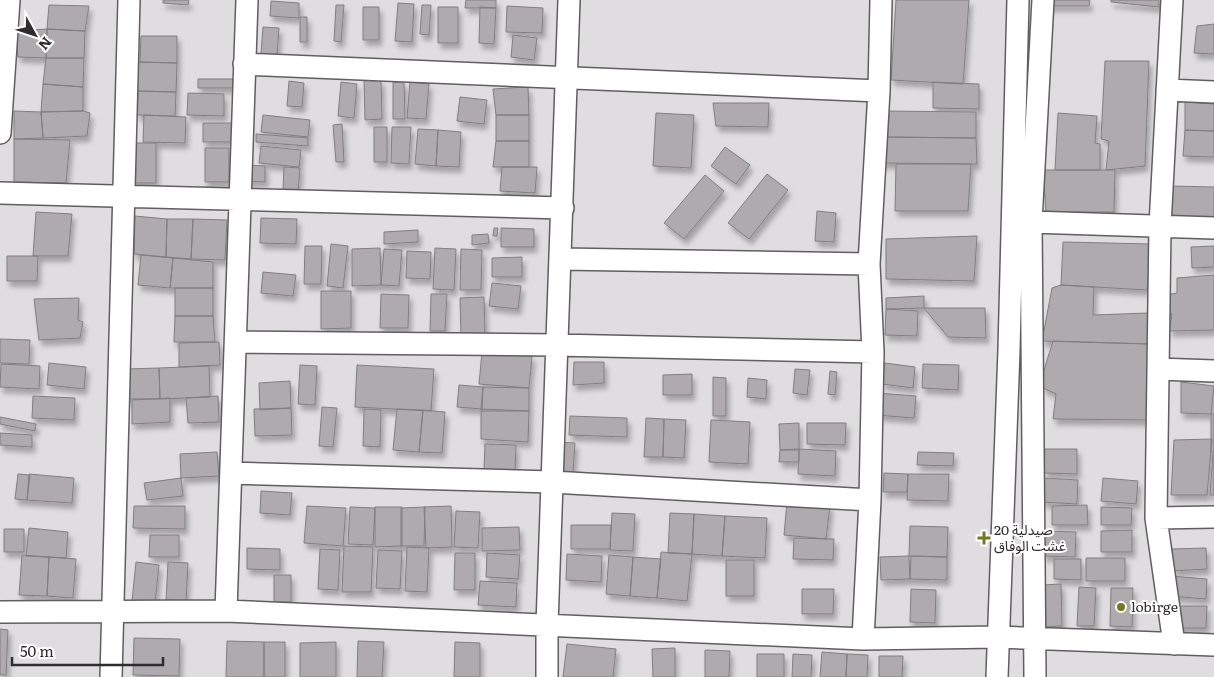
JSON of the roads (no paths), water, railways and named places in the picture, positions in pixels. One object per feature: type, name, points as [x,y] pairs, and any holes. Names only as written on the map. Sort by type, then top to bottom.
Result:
[{"type":"street","points":[[0,133],[9,0]]},
{"type":"street","points":[[111,677],[129,0]]},
{"type":"street","points":[[226,611],[247,0]]},
{"type":"street","points":[[548,677],[547,625],[569,0]]},
{"type":"street","points":[[863,639],[870,500],[872,352],[869,264],[879,91],[881,0]]},
{"type":"street","points":[[996,677],[1009,350],[1018,0]]},
{"type":"street","points":[[1035,677],[1030,222],[1043,0]]},
{"type":"street","points":[[1172,0],[1160,226],[1156,518],[1174,644]]},
{"type":"street","points":[[244,64],[879,91]]},
{"type":"street","points":[[1167,90],[1214,92]]},
{"type":"street","points":[[0,193],[563,208]]},
{"type":"street","points":[[1030,222],[1214,228]]},
{"type":"street","points":[[561,259],[869,264]]},
{"type":"street","points":[[236,342],[556,344],[872,352]]},
{"type":"street","points":[[1158,369],[1214,371]]},
{"type":"street","points":[[231,472],[552,482],[870,500]]},
{"type":"street","points":[[1156,518],[1214,517]]},
{"type":"street","points":[[0,612],[226,611],[863,639],[998,637],[1214,645]]},
{"type":"place","name":"صيدلية 20 غشت الوفاق","points":[[984,538]]},
{"type":"place","name":"lobirge","points":[[1121,607]]}]
